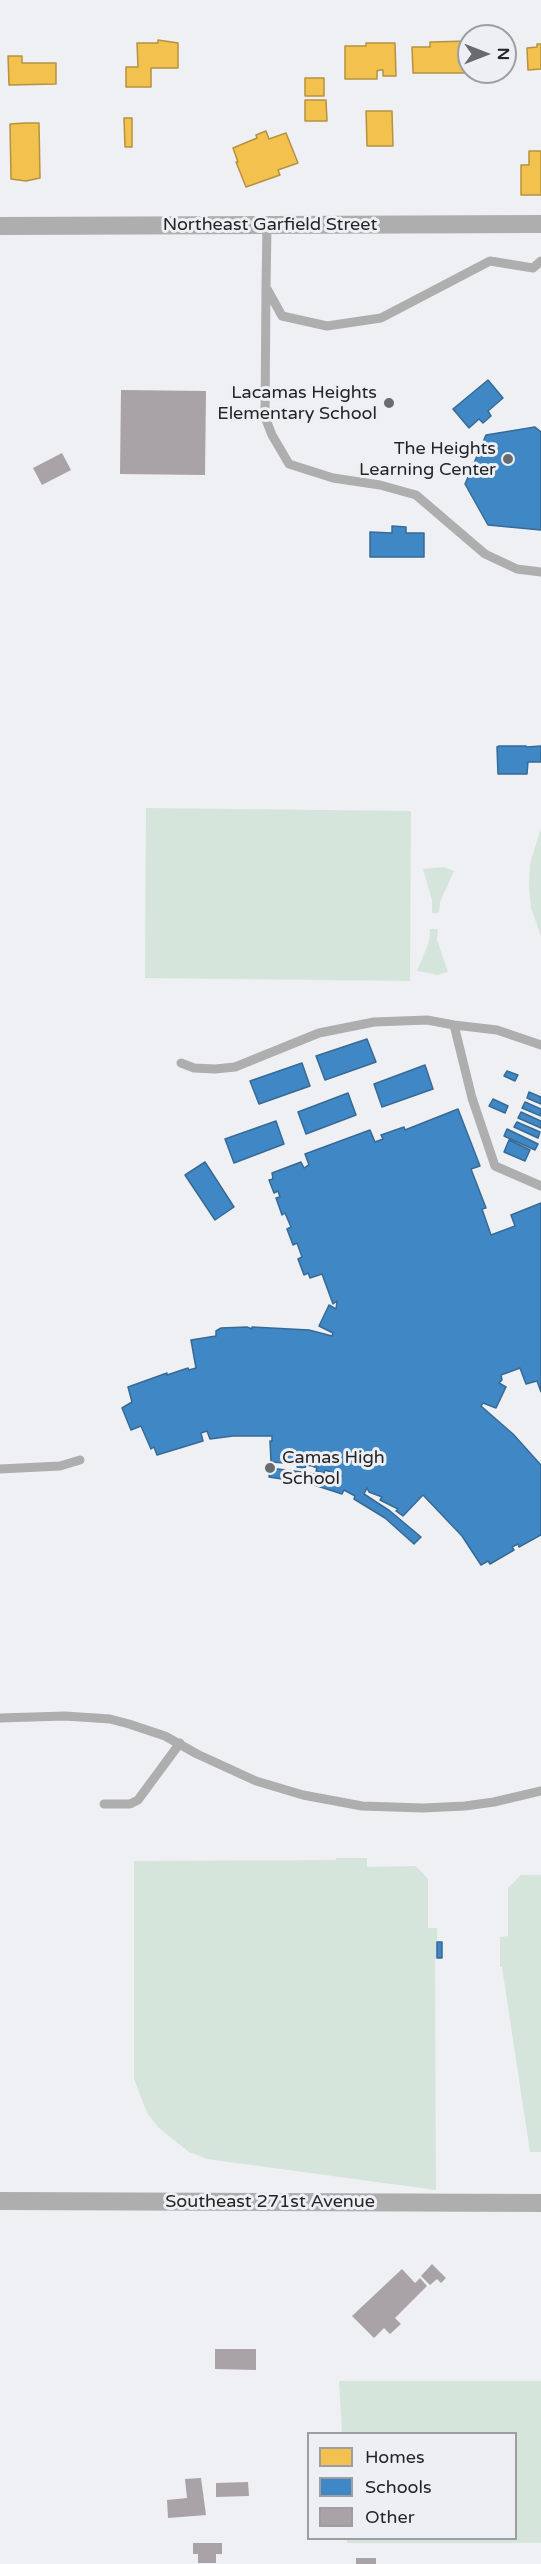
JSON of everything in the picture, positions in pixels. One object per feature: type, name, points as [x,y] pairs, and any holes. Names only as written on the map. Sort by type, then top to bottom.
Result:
[{"type":"street","name":"Northeast Garfield Street","points":[[0,226],[541,224]]},
{"type":"street","name":"Southeast 271st Avenue","points":[[0,2201],[541,2203]]},
{"type":"lane","points":[[267,225],[265,417],[272,435],[289,464],[333,478],[380,485],[416,495],[485,554],[517,569],[541,572]]},
{"type":"lane","points":[[266,287],[282,316],[327,326],[381,318],[490,261],[533,268],[541,261]]},
{"type":"lane","points":[[181,1063],[194,1068],[235,1067],[319,1034],[374,1022],[427,1020],[497,1030],[541,1045]]},
{"type":"lane","points":[[454,1025],[472,1098],[495,1166],[541,1186]]},
{"type":"lane","points":[[0,1469],[60,1466],[80,1460]]},
{"type":"lane","points":[[0,1718],[65,1716],[110,1719],[180,1743],[236,1773],[267,1785],[303,1795],[362,1806],[423,1808],[465,1806],[495,1802],[541,1791]]},
{"type":"lane","points":[[104,1804],[130,1804],[138,1800],[180,1743]]},
{"type":"shaded area","points":[[146,808],[411,811],[410,981],[145,978]]},
{"type":"shaded area","points":[[541,828],[541,936],[531,908],[529,886],[530,864]]},
{"type":"shaded area","points":[[444,867],[454,871],[440,902],[439,913],[432,913],[432,900],[423,869]]},
{"type":"shaded area","points":[[430,929],[438,929],[437,940],[448,972],[438,975],[417,971],[429,942]]},
{"type":"shaded area","points":[[336,1858],[367,1858],[367,1867],[416,1866],[428,1879],[428,1928],[437,1928],[437,1958],[435,1959],[436,2190],[207,2159],[189,2152],[159,2128],[147,2113],[134,2079],[134,1861],[336,1860]]},
{"type":"shaded area","points":[[521,1875],[541,1875],[541,2152],[530,2152],[502,1967],[500,1967],[500,1937],[508,1936],[508,1888]]},
{"type":"shaded area","points":[[339,2381],[541,2381],[541,2543],[347,2543],[347,2540],[517,2540],[517,2432],[342,2432]]},
{"type":"building: Homes","points":[[158,40],[178,43],[178,68],[151,68],[151,87],[126,87],[126,67],[138,67],[137,43],[158,43]]},
{"type":"building: Homes","points":[[457,41],[457,73],[413,73],[412,47],[430,47],[430,42]]},
{"type":"building: Homes","points":[[366,43],[395,43],[396,76],[383,76],[383,70],[380,70],[377,71],[377,79],[345,79],[345,46],[366,46]]},
{"type":"building: Homes","points":[[537,44],[541,44],[541,69],[528,70],[527,48],[537,47]]},
{"type":"building: Homes","points":[[8,56],[22,56],[22,63],[56,63],[56,84],[9,85]]},
{"type":"building: Homes","points":[[305,78],[324,78],[324,96],[305,96]]},
{"type":"building: Homes","points":[[305,100],[326,100],[327,121],[305,121]]},
{"type":"building: Homes","points":[[366,111],[392,111],[393,146],[367,146]]},
{"type":"building: Homes","points":[[124,118],[132,118],[132,147],[125,147]]},
{"type":"building: Homes","points":[[39,123],[40,178],[26,181],[11,179],[10,124]]},
{"type":"building: Homes","points":[[266,131],[269,139],[286,133],[298,163],[278,170],[280,175],[246,187],[233,148],[257,138],[256,135]]},
{"type":"building: Homes","points":[[529,151],[541,151],[541,195],[521,195],[521,165],[529,165]]},
{"type":"building: Schools","points":[[488,380],[503,398],[488,411],[491,416],[483,423],[479,419],[469,428],[453,409]]},
{"type":"building: Schools","name":"The Heights Learning Center","points":[[535,427],[541,432],[541,530],[488,525],[465,484],[486,435]]},
{"type":"building: Schools","points":[[392,526],[406,527],[406,533],[424,533],[424,557],[370,557],[370,532],[392,533]]},
{"type":"building: Schools","points":[[541,746],[541,762],[528,762],[527,774],[498,774],[497,747]]},
{"type":"building: Schools","points":[[367,1039],[376,1062],[325,1080],[316,1056]]},
{"type":"building: Schools","points":[[302,1063],[310,1086],[259,1104],[250,1081]]},
{"type":"building: Schools","points":[[425,1065],[433,1089],[382,1107],[374,1084]]},
{"type":"building: Schools","points":[[507,1071],[518,1075],[515,1081],[504,1076]]},
{"type":"building: Schools","points":[[529,1092],[541,1097],[541,1104],[527,1098]]},
{"type":"building: Schools","points":[[348,1093],[356,1115],[306,1134],[298,1112]]},
{"type":"building: Schools","points":[[493,1099],[508,1106],[505,1113],[489,1106]]},
{"type":"building: Schools","points":[[525,1102],[541,1109],[541,1116],[522,1108]]},
{"type":"building: Schools","name":"Camas High School","points":[[458,1109],[480,1166],[471,1169],[486,1208],[482,1209],[491,1235],[515,1226],[511,1215],[541,1203],[541,1392],[537,1381],[526,1384],[520,1368],[501,1375],[502,1380],[499,1383],[506,1387],[496,1408],[483,1403],[481,1406],[513,1434],[541,1465],[541,1535],[519,1547],[518,1544],[512,1547],[514,1550],[490,1564],[488,1561],[481,1565],[462,1536],[423,1495],[403,1516],[396,1511],[398,1509],[380,1500],[382,1497],[369,1492],[367,1488],[364,1494],[390,1511],[421,1537],[414,1544],[385,1518],[344,1490],[342,1494],[308,1483],[269,1477],[270,1468],[310,1473],[339,1482],[342,1476],[325,1470],[324,1473],[316,1471],[317,1468],[312,1466],[306,1465],[305,1468],[297,1467],[298,1464],[271,1462],[270,1441],[272,1441],[272,1436],[233,1436],[210,1439],[207,1431],[201,1433],[203,1441],[157,1455],[154,1447],[151,1449],[141,1426],[131,1430],[122,1408],[132,1402],[128,1387],[167,1373],[167,1375],[188,1368],[189,1370],[196,1368],[191,1340],[216,1336],[216,1331],[221,1328],[247,1327],[309,1330],[332,1336],[333,1333],[319,1326],[329,1305],[336,1309],[337,1301],[333,1304],[322,1274],[310,1278],[308,1273],[304,1275],[298,1259],[302,1257],[297,1243],[293,1245],[287,1229],[291,1227],[285,1213],[282,1215],[276,1198],[280,1197],[278,1191],[274,1193],[269,1180],[273,1179],[272,1173],[301,1162],[304,1168],[309,1165],[305,1154],[370,1130],[375,1142],[383,1139],[381,1135],[404,1127],[405,1130]]},
{"type":"building: Schools","points":[[521,1112],[541,1121],[541,1128],[518,1118]]},
{"type":"building: Schools","points":[[276,1121],[284,1144],[234,1163],[225,1139]]},
{"type":"building: Schools","points":[[517,1122],[540,1132],[538,1138],[514,1127]]},
{"type":"building: Schools","points":[[507,1129],[538,1144],[535,1150],[504,1136]]},
{"type":"building: Schools","points":[[509,1140],[530,1150],[525,1161],[504,1152]]},
{"type":"building: Schools","points":[[205,1162],[234,1207],[215,1220],[185,1175]]},
{"type":"building: Schools","points":[[437,1942],[442,1942],[442,1958],[437,1958]]},
{"type":"building: Other","points":[[121,390],[206,391],[205,475],[120,474]]},
{"type":"building: Other","points":[[62,453],[71,470],[42,485],[33,468]]},
{"type":"building: Other","points":[[432,2264],[446,2278],[441,2283],[437,2279],[430,2285],[421,2276]]},
{"type":"building: Other","points":[[402,2269],[415,2283],[420,2278],[427,2286],[395,2318],[401,2324],[390,2334],[384,2328],[374,2338],[352,2316]]},
{"type":"building: Other","points":[[215,2349],[256,2349],[256,2370],[215,2369]]},
{"type":"building: Other","points":[[201,2478],[206,2515],[168,2518],[167,2500],[187,2498],[185,2479]]},
{"type":"building: Other","points":[[248,2482],[249,2496],[216,2497],[216,2483]]},
{"type":"building: Other","points":[[193,2543],[222,2543],[222,2554],[216,2554],[216,2563],[198,2563],[198,2554],[193,2554]]},
{"type":"building: Other","points":[[356,2558],[376,2558],[376,2564],[356,2564]]},
{"type":"place","name":"Lacamas Heights Elementary School","points":[[389,403]]},
{"type":"place","name":"The Heights Learning Center","points":[[508,459]]},
{"type":"place","name":"Camas High School","points":[[270,1468]]}]
